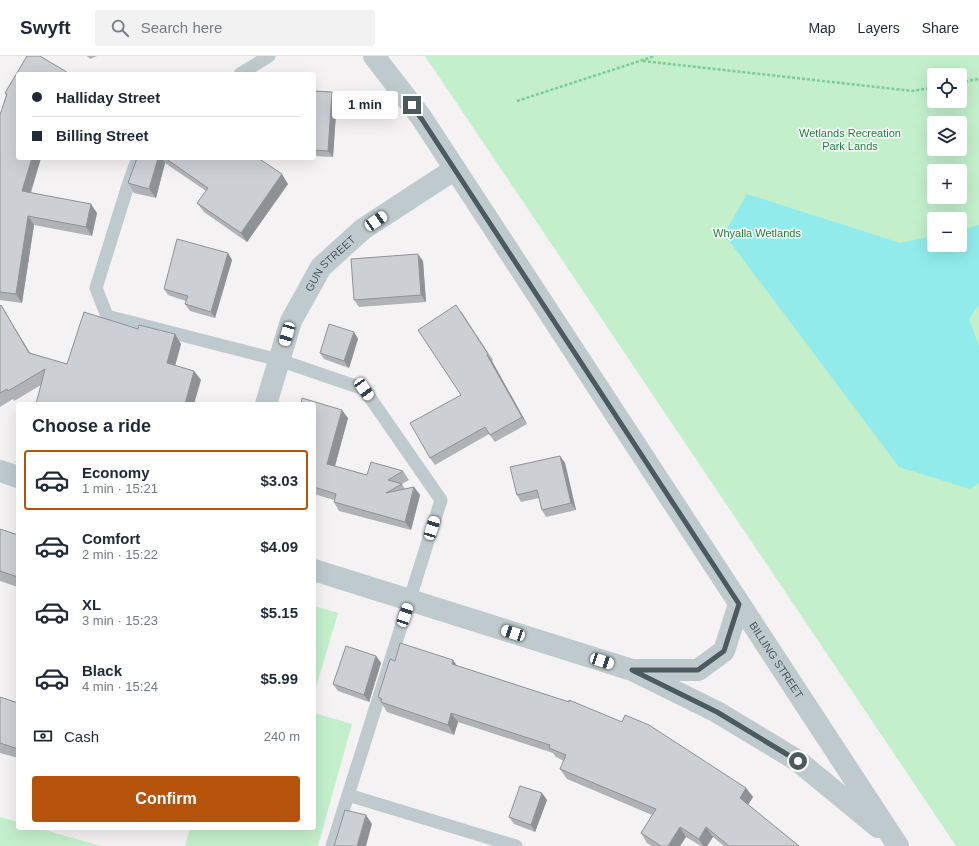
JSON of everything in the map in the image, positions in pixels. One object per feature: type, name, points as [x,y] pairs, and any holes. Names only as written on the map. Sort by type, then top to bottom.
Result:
[{"type":"street","name":"BILLING STREET","points":[[374,56],[421,118],[455,169],[896,843]]},
{"type":"street","name":"GUN STREET","points":[[267,402],[291,321],[321,266],[363,229],[455,169]]},
{"type":"street","points":[[0,471],[16,476]]},
{"type":"street","points":[[316,571],[632,670],[717,712],[798,761],[896,843]]},
{"type":"street","points":[[632,670],[698,670],[724,651],[739,604]]},
{"type":"lane","points":[[243,72],[269,56]]},
{"type":"lane","points":[[137,160],[128,182],[96,288],[107,316],[279,360],[364,389],[441,500],[332,846]]},
{"type":"lane","points":[[348,795],[516,846]]},
{"type":"path","points":[[517,101],[655,56]]},
{"type":"path","points":[[643,61],[913,91],[927,88]]},
{"type":"path","points":[[967,81],[979,79]]},
{"type":"green space","name":"Whyalla Wetlands","points":[[425,56],[979,56],[979,846],[956,846]]},
{"type":"green space","points":[[316,607],[338,613],[316,687]]},
{"type":"green space","points":[[316,714],[352,724],[318,846],[185,846],[189,830],[316,830]]},
{"type":"green space","points":[[0,817],[16,821],[16,830],[45,830],[101,846],[0,846]]},
{"type":"water","points":[[747,194],[900,243],[927,237],[927,252],[967,252],[967,228],[979,225],[979,305],[969,319],[979,346],[979,483],[970,489],[899,467],[724,234]]},
{"type":"building","points":[[27,56],[40,56],[67,72],[17,72]]},
{"type":"building","points":[[16,74],[16,160],[31,160],[22,191],[91,204],[86,227],[28,216],[16,294],[0,292],[0,115],[7,94],[5,93]]},
{"type":"building","points":[[316,91],[332,92],[328,151],[316,150]]},
{"type":"building","points":[[136,160],[157,160],[149,189],[128,183]]},
{"type":"building","points":[[168,160],[261,160],[282,174],[241,233],[197,203],[208,188]]},
{"type":"building","points":[[177,239],[228,253],[211,312],[185,304],[188,296],[164,289]]},
{"type":"building","points":[[418,254],[421,295],[354,300],[351,259]]},
{"type":"building","points":[[1,305],[29,353],[67,364],[84,312],[138,329],[139,325],[175,334],[167,363],[194,371],[186,402],[37,402],[45,369],[8,391],[7,389],[0,393]]},
{"type":"building","points":[[456,305],[488,354],[487,355],[522,417],[490,435],[485,427],[430,458],[410,423],[461,395],[418,330]]},
{"type":"building","points":[[329,324],[354,332],[344,361],[320,353]]},
{"type":"building","points":[[302,398],[315,402],[301,402]]},
{"type":"building","points":[[316,402],[342,410],[327,464],[367,475],[371,462],[403,471],[388,480],[402,484],[386,493],[414,487],[405,522],[334,502],[336,494],[316,488]]},
{"type":"building","points":[[560,456],[571,503],[542,510],[537,490],[517,495],[510,467]]},
{"type":"building","points":[[0,529],[16,534],[16,576],[0,571]]},
{"type":"building","points":[[400,643],[453,660],[452,664],[569,702],[569,700],[622,722],[625,715],[649,725],[746,788],[740,798],[799,846],[729,846],[706,827],[699,839],[680,827],[668,846],[661,846],[641,833],[656,809],[560,769],[566,755],[549,748],[550,745],[451,713],[448,725],[381,702],[382,699],[378,697],[390,659],[395,661]]},
{"type":"building","points":[[346,646],[376,656],[364,695],[333,684]]},
{"type":"building","points":[[0,697],[16,702],[16,748],[0,743]]},
{"type":"building","points":[[520,786],[542,793],[531,825],[509,817]]},
{"type":"building","points":[[345,810],[366,815],[357,846],[334,846]]},
{"type":"route","points":[[412,105],[739,604],[724,651],[698,670],[632,670],[717,712],[798,761]]},
{"type":"park label","name":"Wetlands Recreation Park Lands","points":[[850,139]]}]
